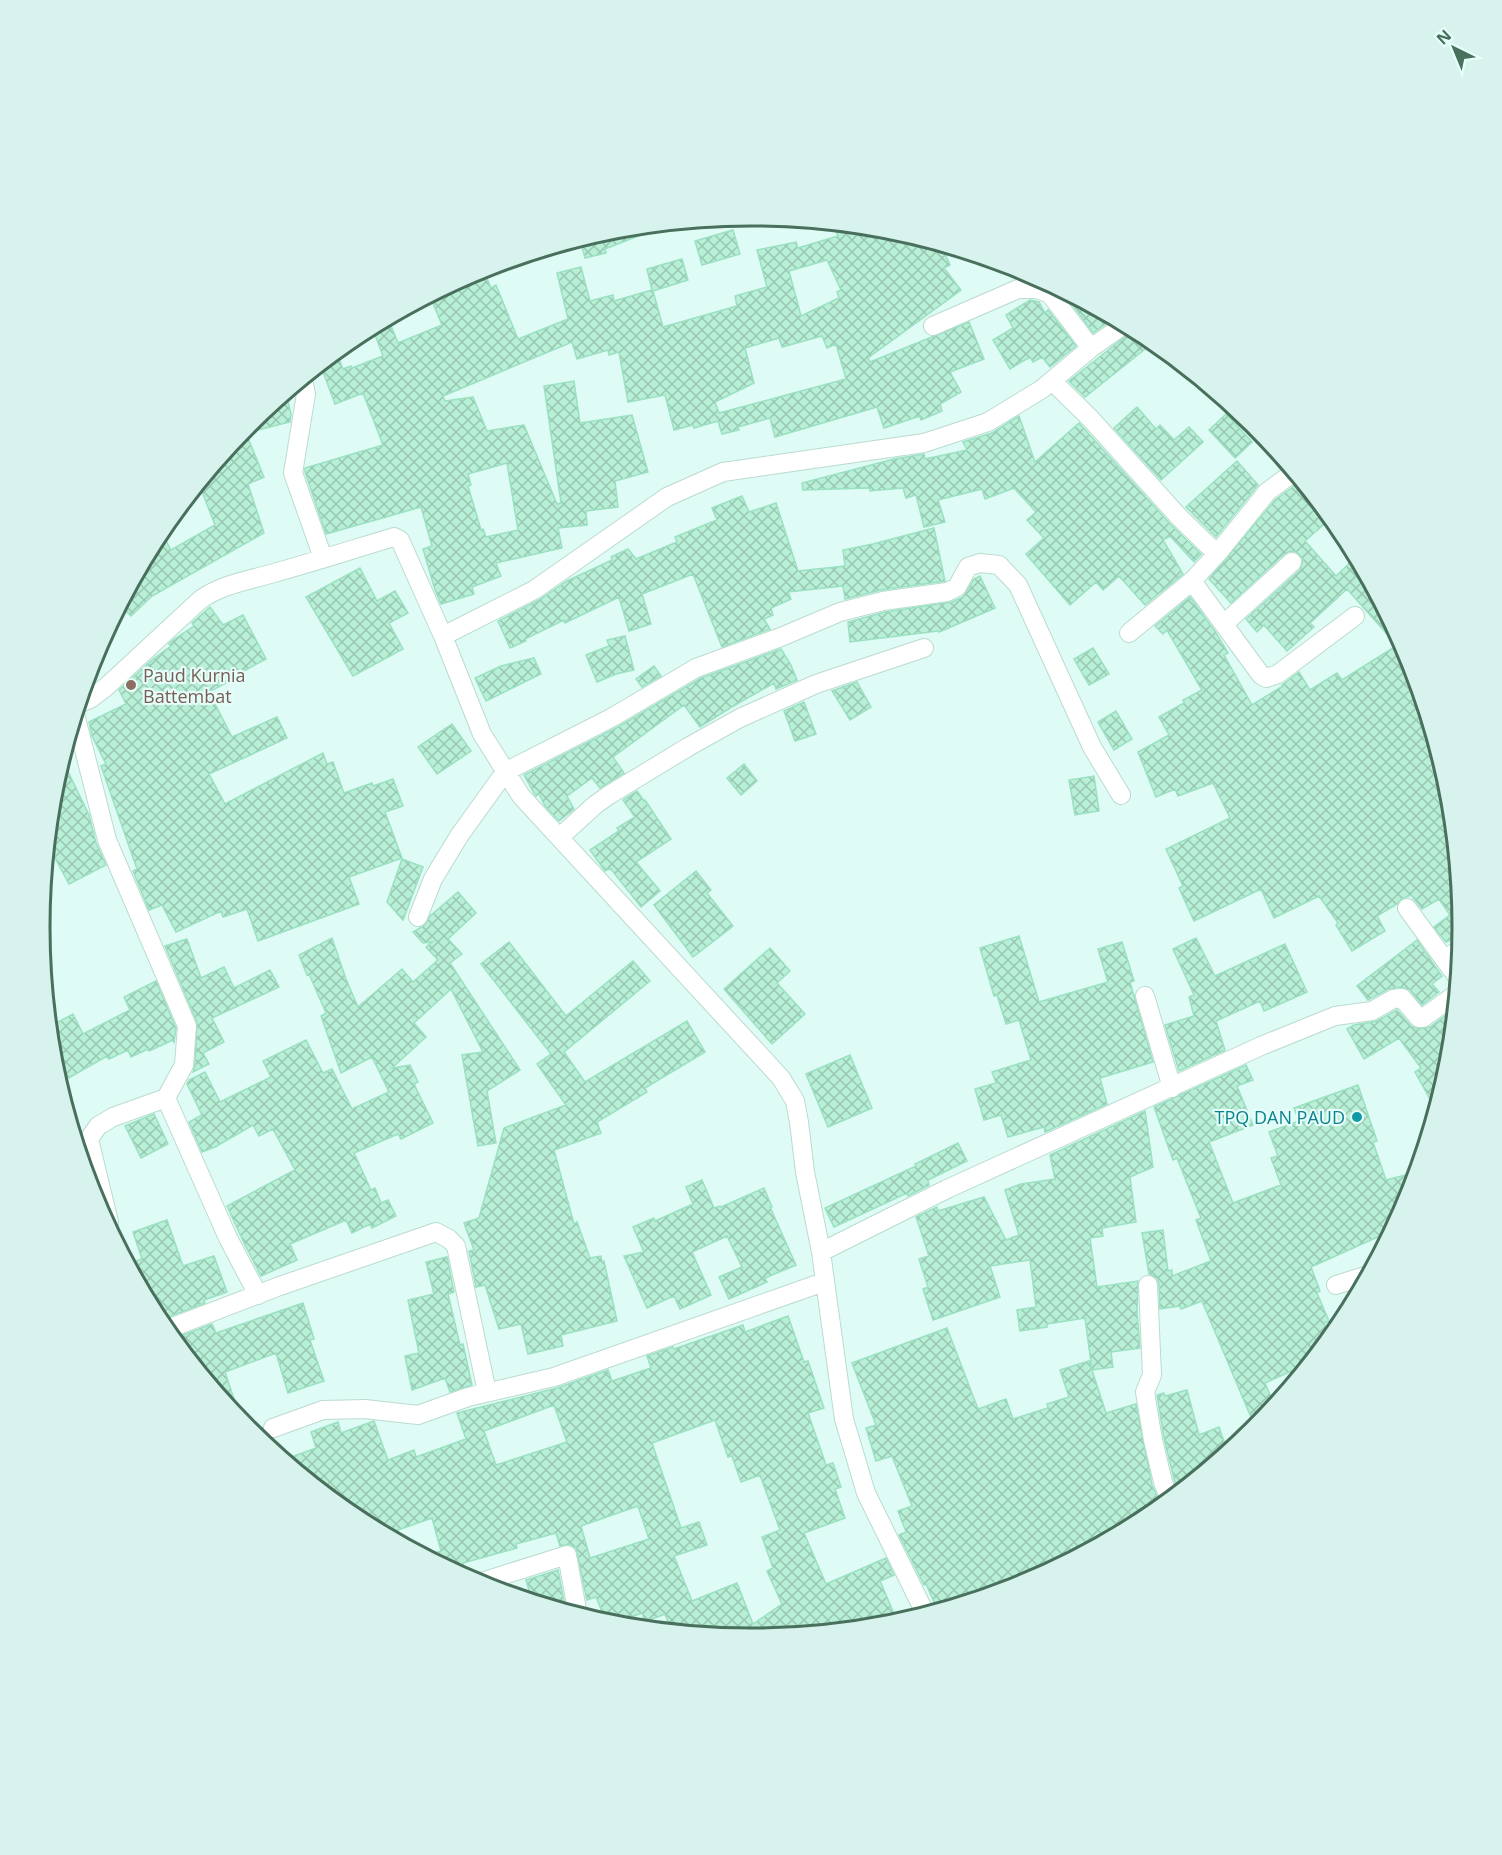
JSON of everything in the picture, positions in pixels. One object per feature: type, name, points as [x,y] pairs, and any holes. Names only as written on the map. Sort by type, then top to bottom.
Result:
[{"type":"street","points":[[933,326],[1018,289],[1037,289],[1050,294],[1091,348]]},
{"type":"street","points":[[443,636],[534,590],[667,497],[697,482],[723,472],[924,443],[988,422],[1052,381],[1117,329]]},
{"type":"street","points":[[1052,381],[1090,418],[1179,518],[1217,554]]},
{"type":"street","points":[[305,387],[306,394],[293,473],[323,558]]},
{"type":"street","points":[[1129,633],[1192,581],[1267,492],[1288,477]]},
{"type":"street","points":[[88,700],[106,687],[212,591],[394,537],[400,540],[443,636],[482,734],[521,795],[781,1078],[795,1101],[805,1172],[821,1252],[844,1419],[866,1493],[922,1608]]},
{"type":"street","points":[[1224,624],[1292,562]]},
{"type":"street","points":[[418,917],[433,879],[443,862],[505,772],[611,718],[696,668],[781,637],[840,612],[882,601],[947,592],[957,587],[968,567],[980,563],[999,565],[1018,585],[1092,747],[1121,795]]},
{"type":"street","points":[[1192,581],[1261,675],[1266,678],[1278,674],[1355,616]]},
{"type":"street","points":[[560,837],[594,805],[740,718],[816,684],[924,648]]},
{"type":"street","points":[[79,728],[107,840],[187,1026],[184,1065],[166,1098],[113,1117],[98,1126],[89,1139],[102,1194]]},
{"type":"street","points":[[1407,908],[1451,969]]},
{"type":"street","points":[[1444,959],[1451,955]]},
{"type":"street","points":[[1145,996],[1172,1088]]},
{"type":"street","points":[[821,1252],[947,1189],[1261,1046],[1335,1016],[1372,1011],[1393,999],[1402,998],[1419,1018],[1423,1018],[1448,1000]]},
{"type":"street","points":[[166,1098],[228,1238],[258,1295]]},
{"type":"street","points":[[174,1326],[258,1295],[442,1236],[456,1246],[487,1392]]},
{"type":"street","points":[[1336,1285],[1359,1278]]},
{"type":"street","points":[[273,1428],[322,1410],[365,1409],[418,1415],[487,1392],[554,1377],[824,1282]]},
{"type":"street","points":[[1148,1285],[1152,1375],[1145,1392],[1153,1440],[1167,1492]]},
{"type":"street","points":[[491,1579],[567,1555],[576,1607]]},
{"type":"building","points":[[733,230],[740,254],[702,265],[695,241]]},
{"type":"building","points":[[836,231],[888,239],[945,254],[950,265],[944,268],[961,290],[868,358],[870,362],[969,322],[984,359],[950,372],[961,392],[940,404],[942,411],[921,420],[920,416],[884,428],[877,407],[775,437],[770,418],[722,434],[718,421],[694,428],[693,425],[674,430],[665,395],[628,402],[619,352],[609,355],[608,350],[577,359],[572,342],[443,396],[445,401],[473,397],[487,431],[524,425],[557,504],[561,503],[544,386],[574,381],[580,423],[632,415],[648,472],[615,481],[618,507],[586,511],[587,525],[558,528],[562,548],[496,563],[501,576],[472,587],[474,594],[441,604],[423,549],[432,546],[421,507],[326,534],[305,468],[383,445],[363,393],[335,404],[323,372],[339,360],[343,369],[351,366],[352,368],[383,356],[375,335],[391,326],[398,343],[442,325],[433,302],[487,278],[491,288],[496,285],[518,339],[568,319],[557,273],[581,267],[590,301],[613,295],[614,301],[652,290],[647,269],[682,259],[688,280],[653,291],[663,327],[737,306],[735,296],[767,287],[757,250],[796,242],[798,248],[838,236]],"holes":[[[827,260],[841,290],[837,292],[839,298],[801,316],[789,271]],[[822,336],[827,348],[836,344],[846,379],[719,413],[715,402],[754,383],[745,348],[779,338],[782,347]],[[507,463],[518,530],[486,537],[483,529],[481,530],[468,486],[471,485],[468,474]]]},
{"type":"building","points":[[641,235],[605,249],[606,253],[585,258],[582,247]]},
{"type":"building","points":[[1030,300],[1039,302],[1045,313],[1048,310],[1076,346],[1050,367],[1042,357],[1033,362],[1030,357],[1010,369],[993,340],[1013,328],[1006,315]]},
{"type":"building","points":[[1072,304],[1107,323],[1093,333]]},
{"type":"building","points":[[1127,335],[1146,348],[1085,397],[1069,381]]},
{"type":"building","points":[[288,400],[291,414],[290,422],[255,431]]},
{"type":"building","points":[[1137,407],[1156,429],[1160,425],[1174,440],[1189,427],[1203,442],[1161,480],[1114,428]]},
{"type":"building","points":[[1226,414],[1252,442],[1235,458],[1209,430]]},
{"type":"building","points":[[1019,416],[1035,462],[1079,423],[1171,525],[1201,554],[1194,562],[1170,536],[1163,540],[1183,574],[1145,605],[1119,576],[1103,590],[1096,582],[1070,605],[1026,554],[1044,538],[1027,520],[1036,512],[1014,488],[985,499],[982,489],[938,500],[945,522],[924,527],[916,495],[906,498],[903,488],[870,491],[870,488],[803,490],[802,483],[894,459],[924,454],[925,459],[967,450],[963,442],[992,433]]},
{"type":"building","points":[[248,438],[264,477],[248,484],[264,533],[152,596],[131,616],[125,610],[166,541],[171,550],[215,525],[202,491]]},
{"type":"building","points":[[1237,461],[1258,485],[1216,537],[1186,507]]},
{"type":"building","points":[[1295,485],[1308,500],[1324,524],[1305,541],[1336,576],[1350,563],[1389,636],[1347,589],[1310,623],[1314,627],[1287,651],[1264,625],[1257,632],[1246,619],[1300,570],[1303,559],[1296,552],[1290,551],[1284,554],[1231,603],[1209,579],[1275,500]]},
{"type":"building","points":[[742,496],[749,512],[776,503],[798,571],[845,566],[843,550],[934,528],[945,581],[881,590],[845,599],[843,586],[788,592],[791,599],[771,608],[773,615],[764,619],[770,629],[722,647],[693,574],[642,594],[651,624],[629,631],[619,597],[565,623],[564,620],[510,648],[498,621],[539,600],[567,581],[612,560],[611,557],[628,549],[636,559],[677,542],[675,537],[717,520],[712,508]]},
{"type":"building","points":[[360,568],[377,601],[395,591],[408,613],[389,623],[403,649],[353,676],[306,597]]},
{"type":"building","points":[[980,576],[995,608],[939,632],[850,642],[848,622],[885,612],[952,602],[963,597],[974,579]]},
{"type":"building","points":[[1190,597],[1228,653],[1224,655],[1252,705],[1283,686],[1299,672],[1310,690],[1337,673],[1342,680],[1394,647],[1429,746],[1439,791],[1451,882],[1452,939],[1446,942],[1434,927],[1450,915],[1439,899],[1422,909],[1411,895],[1401,899],[1377,916],[1385,931],[1352,951],[1336,925],[1338,923],[1319,896],[1274,918],[1261,889],[1194,921],[1179,888],[1183,886],[1166,849],[1230,818],[1213,783],[1178,796],[1175,789],[1156,797],[1138,752],[1169,735],[1159,717],[1202,690],[1167,630],[1163,634],[1155,626]]},
{"type":"building","points":[[210,607],[223,625],[243,615],[266,659],[209,692],[232,737],[277,717],[287,738],[209,774],[225,804],[323,753],[327,764],[333,762],[344,793],[372,783],[373,786],[393,779],[403,806],[385,812],[402,858],[349,877],[359,904],[258,941],[247,909],[223,917],[221,911],[176,932],[162,905],[149,910],[133,871],[137,869],[101,766],[106,764],[92,736],[89,722],[126,704],[119,690],[171,646],[169,644],[173,640],[194,626],[192,623]]},
{"type":"building","points":[[625,636],[634,670],[597,682],[586,655],[609,646],[607,640]]},
{"type":"building","points":[[1093,648],[1109,674],[1089,685],[1074,659]]},
{"type":"building","points":[[781,649],[797,680],[776,689],[774,683],[700,727],[684,705],[613,757],[624,773],[600,788],[592,778],[567,796],[574,809],[559,821],[545,806],[539,794],[536,796],[524,775],[616,728],[701,678]]},
{"type":"building","points":[[534,658],[541,674],[486,701],[475,678],[501,666]]},
{"type":"building","points":[[654,666],[661,676],[642,687],[636,679]]},
{"type":"building","points":[[857,682],[871,707],[850,720],[832,691]]},
{"type":"building","points":[[804,702],[816,734],[795,741],[784,711]]},
{"type":"building","points":[[1116,711],[1132,739],[1114,750],[1098,722]]},
{"type":"building","points":[[452,724],[471,751],[437,774],[418,747]]},
{"type":"building","points":[[744,764],[757,781],[741,795],[727,778]]},
{"type":"building","points":[[68,771],[89,815],[96,843],[106,865],[69,884],[54,856]]},
{"type":"building","points":[[1094,776],[1099,811],[1075,815],[1069,780]]},
{"type":"building","points":[[637,791],[671,839],[636,862],[660,891],[641,907],[610,868],[605,871],[590,850],[619,831],[617,828],[635,817],[623,800]]},
{"type":"building","points":[[402,859],[423,867],[403,920],[387,902]]},
{"type":"building","points":[[696,871],[711,890],[707,893],[733,926],[693,957],[654,905]]},
{"type":"building","points":[[458,892],[476,913],[448,939],[462,954],[450,963],[520,1070],[487,1091],[496,1143],[478,1146],[462,1055],[483,1052],[451,989],[414,1023],[426,1037],[392,1068],[410,1065],[418,1082],[414,1084],[433,1123],[401,1139],[398,1134],[354,1153],[371,1190],[375,1188],[381,1203],[388,1200],[396,1216],[372,1228],[370,1224],[352,1233],[346,1220],[290,1244],[297,1260],[261,1276],[227,1206],[295,1170],[273,1129],[259,1136],[253,1125],[202,1152],[189,1122],[202,1115],[187,1084],[189,1080],[205,1072],[220,1102],[271,1077],[263,1061],[306,1040],[323,1073],[332,1069],[352,1109],[389,1092],[372,1057],[341,1073],[321,1016],[326,1013],[299,955],[332,938],[358,1007],[402,969],[413,982],[438,960],[426,947],[432,942],[423,943],[413,932],[425,925],[430,916]]},
{"type":"building","points":[[1019,936],[1039,1002],[1108,982],[1098,949],[1122,942],[1134,981],[1130,982],[1153,1062],[1100,1078],[1107,1104],[1045,1132],[1044,1127],[1008,1137],[1001,1115],[984,1120],[975,1089],[996,1083],[992,1072],[1031,1060],[1019,1020],[1006,1024],[997,995],[994,996],[980,948]]},
{"type":"building","points":[[1196,938],[1215,976],[1285,944],[1307,992],[1264,1011],[1260,1001],[1216,1021],[1225,1050],[1179,1071],[1165,1025],[1194,1016],[1189,997],[1194,995],[1173,949]]},
{"type":"building","points":[[187,939],[201,978],[224,967],[234,988],[270,970],[279,987],[212,1018],[224,1042],[203,1053],[209,1064],[193,1072],[197,1022],[165,946]]},
{"type":"building","points":[[1417,940],[1442,976],[1432,984],[1439,992],[1422,1005],[1410,990],[1401,987],[1388,989],[1368,1000],[1357,986]]},
{"type":"building","points":[[509,942],[566,1016],[633,961],[650,981],[564,1052],[585,1082],[687,1021],[705,1052],[645,1088],[647,1092],[597,1122],[601,1133],[554,1150],[574,1224],[577,1222],[590,1258],[601,1256],[602,1262],[604,1261],[617,1321],[561,1335],[563,1346],[528,1354],[521,1324],[499,1329],[485,1285],[476,1287],[469,1251],[474,1250],[464,1223],[479,1218],[504,1128],[566,1105],[537,1064],[551,1054],[481,964]]},
{"type":"building","points":[[770,948],[790,971],[777,983],[805,1014],[772,1044],[724,989]]},
{"type":"building","points":[[156,981],[176,1028],[174,1043],[173,1040],[131,1057],[128,1050],[109,1059],[107,1056],[66,1079],[57,1023],[73,1014],[83,1034],[130,1010],[124,997]]},
{"type":"building","points":[[1397,1010],[1411,1026],[1419,1029],[1430,1027],[1446,1015],[1431,1101],[1415,1072],[1421,1068],[1399,1038],[1364,1059],[1347,1029],[1354,1025],[1377,1021]]},
{"type":"building","points":[[850,1055],[872,1108],[828,1127],[806,1074]]},
{"type":"building","points":[[1246,1065],[1253,1080],[1237,1086],[1253,1125],[1209,1142],[1233,1203],[1281,1185],[1271,1158],[1278,1156],[1269,1132],[1299,1121],[1294,1108],[1358,1085],[1377,1141],[1373,1142],[1386,1180],[1407,1175],[1381,1235],[1311,1267],[1320,1291],[1317,1293],[1329,1321],[1324,1323],[1326,1328],[1296,1369],[1265,1383],[1271,1397],[1252,1419],[1202,1301],[1181,1309],[1180,1306],[1160,1309],[1159,1284],[1157,1278],[1149,1274],[1142,1233],[1163,1230],[1168,1271],[1172,1270],[1172,1276],[1211,1261],[1196,1220],[1201,1218],[1177,1158],[1173,1160],[1154,1107]]},
{"type":"building","points":[[1145,1111],[1153,1167],[1130,1177],[1136,1222],[1102,1228],[1103,1236],[1090,1238],[1097,1287],[1138,1281],[1137,1312],[1140,1348],[1111,1352],[1113,1367],[1092,1370],[1085,1318],[1020,1331],[1017,1310],[1036,1307],[1030,1260],[990,1266],[1000,1297],[933,1320],[923,1289],[928,1287],[919,1259],[929,1256],[916,1217],[937,1207],[938,1211],[984,1197],[1006,1240],[1019,1235],[1005,1190],[1021,1184],[1055,1179],[1050,1155]]},
{"type":"building","points":[[154,1114],[168,1144],[141,1158],[125,1126]]},
{"type":"building","points":[[958,1143],[967,1161],[928,1180],[929,1185],[908,1196],[907,1193],[834,1227],[825,1208],[916,1166],[915,1164]]},
{"type":"building","points":[[702,1180],[714,1208],[764,1188],[796,1265],[765,1278],[767,1282],[729,1299],[719,1277],[742,1267],[727,1236],[692,1252],[711,1295],[680,1309],[674,1296],[647,1308],[624,1256],[644,1252],[633,1227],[654,1218],[655,1221],[693,1204],[686,1187]]},
{"type":"building","points":[[167,1220],[183,1266],[214,1256],[227,1292],[168,1317],[134,1262],[142,1259],[133,1232]]},
{"type":"building","points":[[447,1257],[454,1292],[448,1294],[472,1385],[450,1392],[445,1378],[412,1390],[405,1356],[419,1353],[408,1300],[434,1294],[426,1262]]},
{"type":"building","points":[[303,1303],[314,1339],[310,1340],[324,1381],[288,1393],[276,1353],[225,1372],[235,1402],[194,1355],[181,1336],[212,1324],[216,1333]]},
{"type":"building","points":[[788,1316],[804,1362],[808,1361],[824,1408],[808,1413],[826,1465],[833,1463],[841,1487],[835,1489],[845,1518],[804,1533],[826,1584],[886,1558],[894,1575],[880,1581],[894,1614],[843,1623],[751,1629],[669,1624],[665,1614],[647,1621],[645,1621],[642,1613],[628,1618],[603,1613],[596,1597],[587,1600],[576,1548],[569,1544],[560,1546],[556,1533],[516,1544],[517,1548],[463,1563],[463,1567],[434,1553],[441,1551],[432,1518],[394,1531],[361,1511],[291,1457],[316,1448],[311,1432],[338,1422],[341,1433],[374,1421],[388,1460],[414,1450],[416,1457],[466,1439],[457,1413],[557,1388],[608,1370],[612,1381],[651,1368],[647,1356],[743,1325],[745,1332]],"holes":[[[554,1405],[567,1442],[496,1465],[484,1431]],[[715,1420],[728,1457],[732,1456],[741,1482],[760,1475],[780,1530],[762,1537],[773,1568],[767,1571],[782,1604],[753,1624],[737,1583],[692,1601],[674,1556],[707,1545],[699,1522],[681,1528],[652,1443]],[[638,1506],[649,1539],[590,1558],[581,1526]]]},
{"type":"building","points":[[947,1328],[978,1409],[1006,1399],[1013,1419],[1048,1408],[1047,1404],[1069,1397],[1060,1370],[1089,1361],[1106,1413],[1136,1404],[1152,1485],[1158,1498],[1102,1535],[1061,1557],[1019,1576],[935,1604],[899,1535],[906,1532],[898,1511],[912,1506],[892,1456],[876,1461],[866,1428],[876,1425],[852,1363]]},
{"type":"building","points":[[1187,1390],[1199,1435],[1219,1427],[1225,1445],[1176,1485],[1164,1438],[1157,1395],[1164,1393],[1165,1396]]},
{"type":"building","points":[[558,1570],[564,1604],[530,1593],[526,1580]]},
{"type":"place","name":"Paud Kurnia Battembat","points":[[131,685]]},
{"type":"place","name":"TPQ DAN PAUD","points":[[1357,1117]]}]
